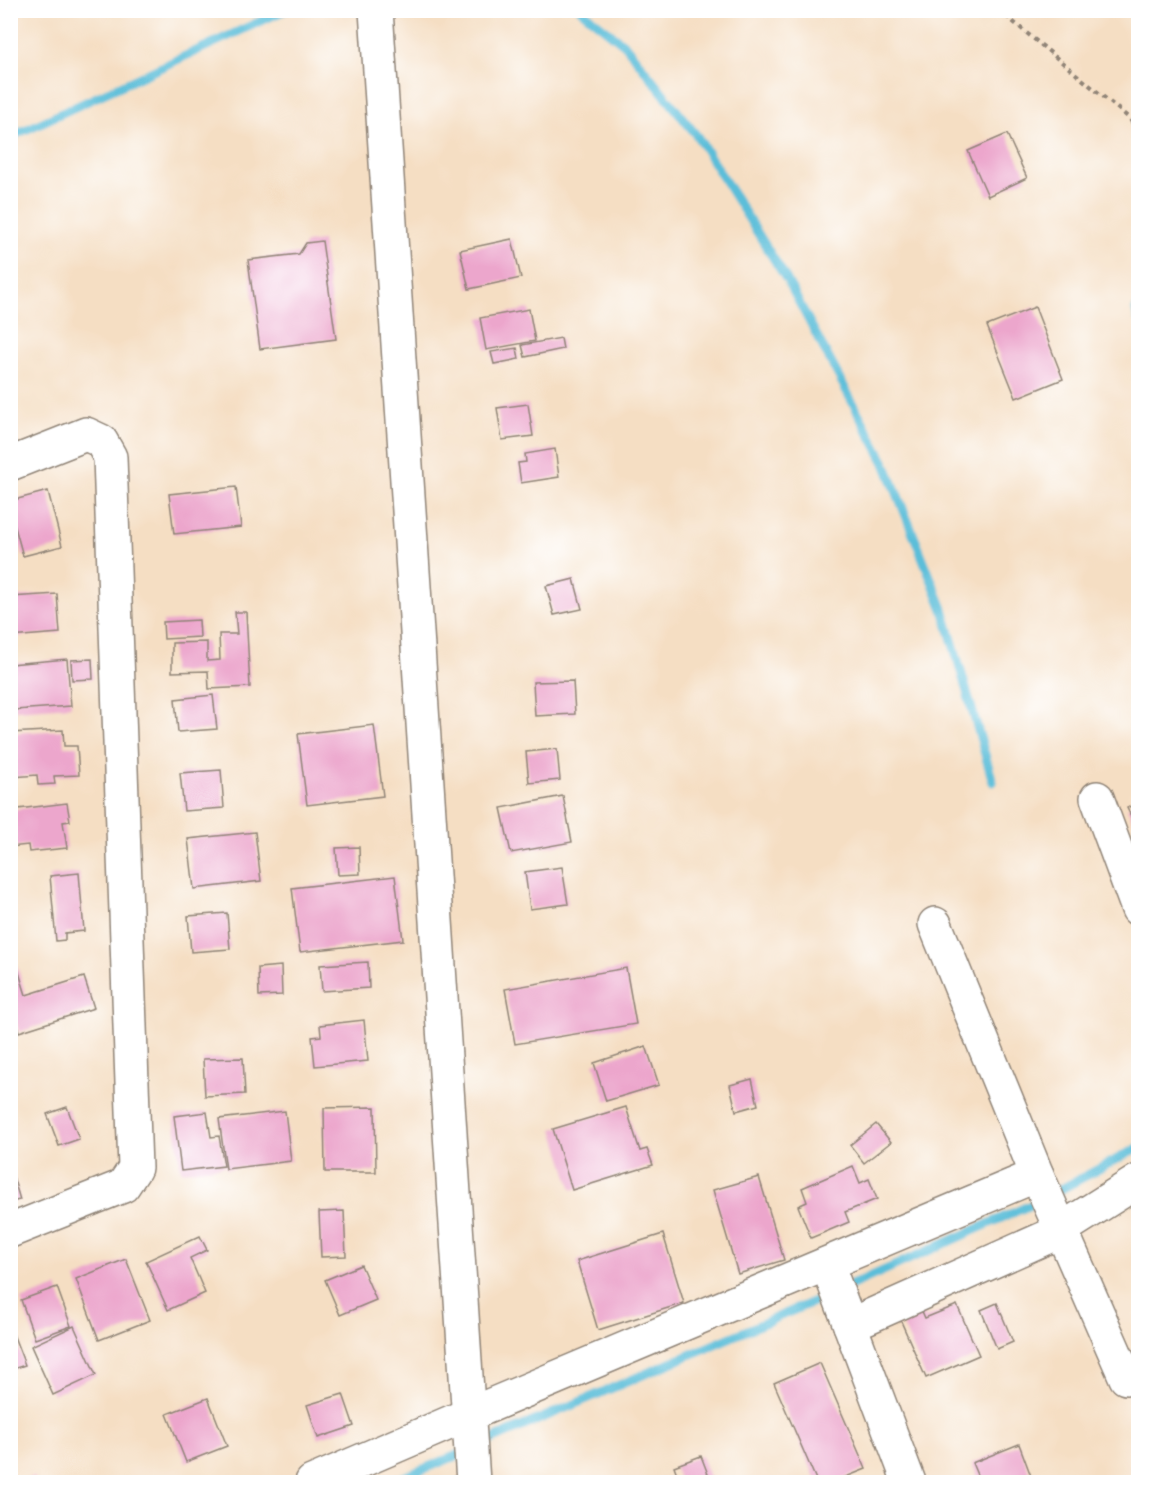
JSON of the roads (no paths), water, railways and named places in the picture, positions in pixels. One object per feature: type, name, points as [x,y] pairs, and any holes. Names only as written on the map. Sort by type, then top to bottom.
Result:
[{"type":"street","points":[[376,10],[473,1482]]},
{"type":"street","points":[[10,464],[86,434],[101,441],[110,456],[135,1168],[123,1186],[10,1231]]},
{"type":"street","points":[[1097,798],[1138,909]]},
{"type":"street","points":[[936,924],[1037,1175],[1126,1378]]},
{"type":"street","points":[[312,1482],[1037,1175]]},
{"type":"street","points":[[850,1324],[1061,1230],[1138,1181]]},
{"type":"street","points":[[827,1264],[904,1481]]},
{"type":"waterway","points":[[10,137],[285,10]]},
{"type":"waterway","points":[[581,10],[625,45],[697,136],[787,280],[885,463],[943,609],[993,782]]},
{"type":"waterway","points":[[1138,306],[1136,310],[1138,318]]},
{"type":"waterway","points":[[477,1446],[836,1292],[1035,1203],[1138,1148]]},
{"type":"waterway","points":[[392,1482],[465,1452]]}]
